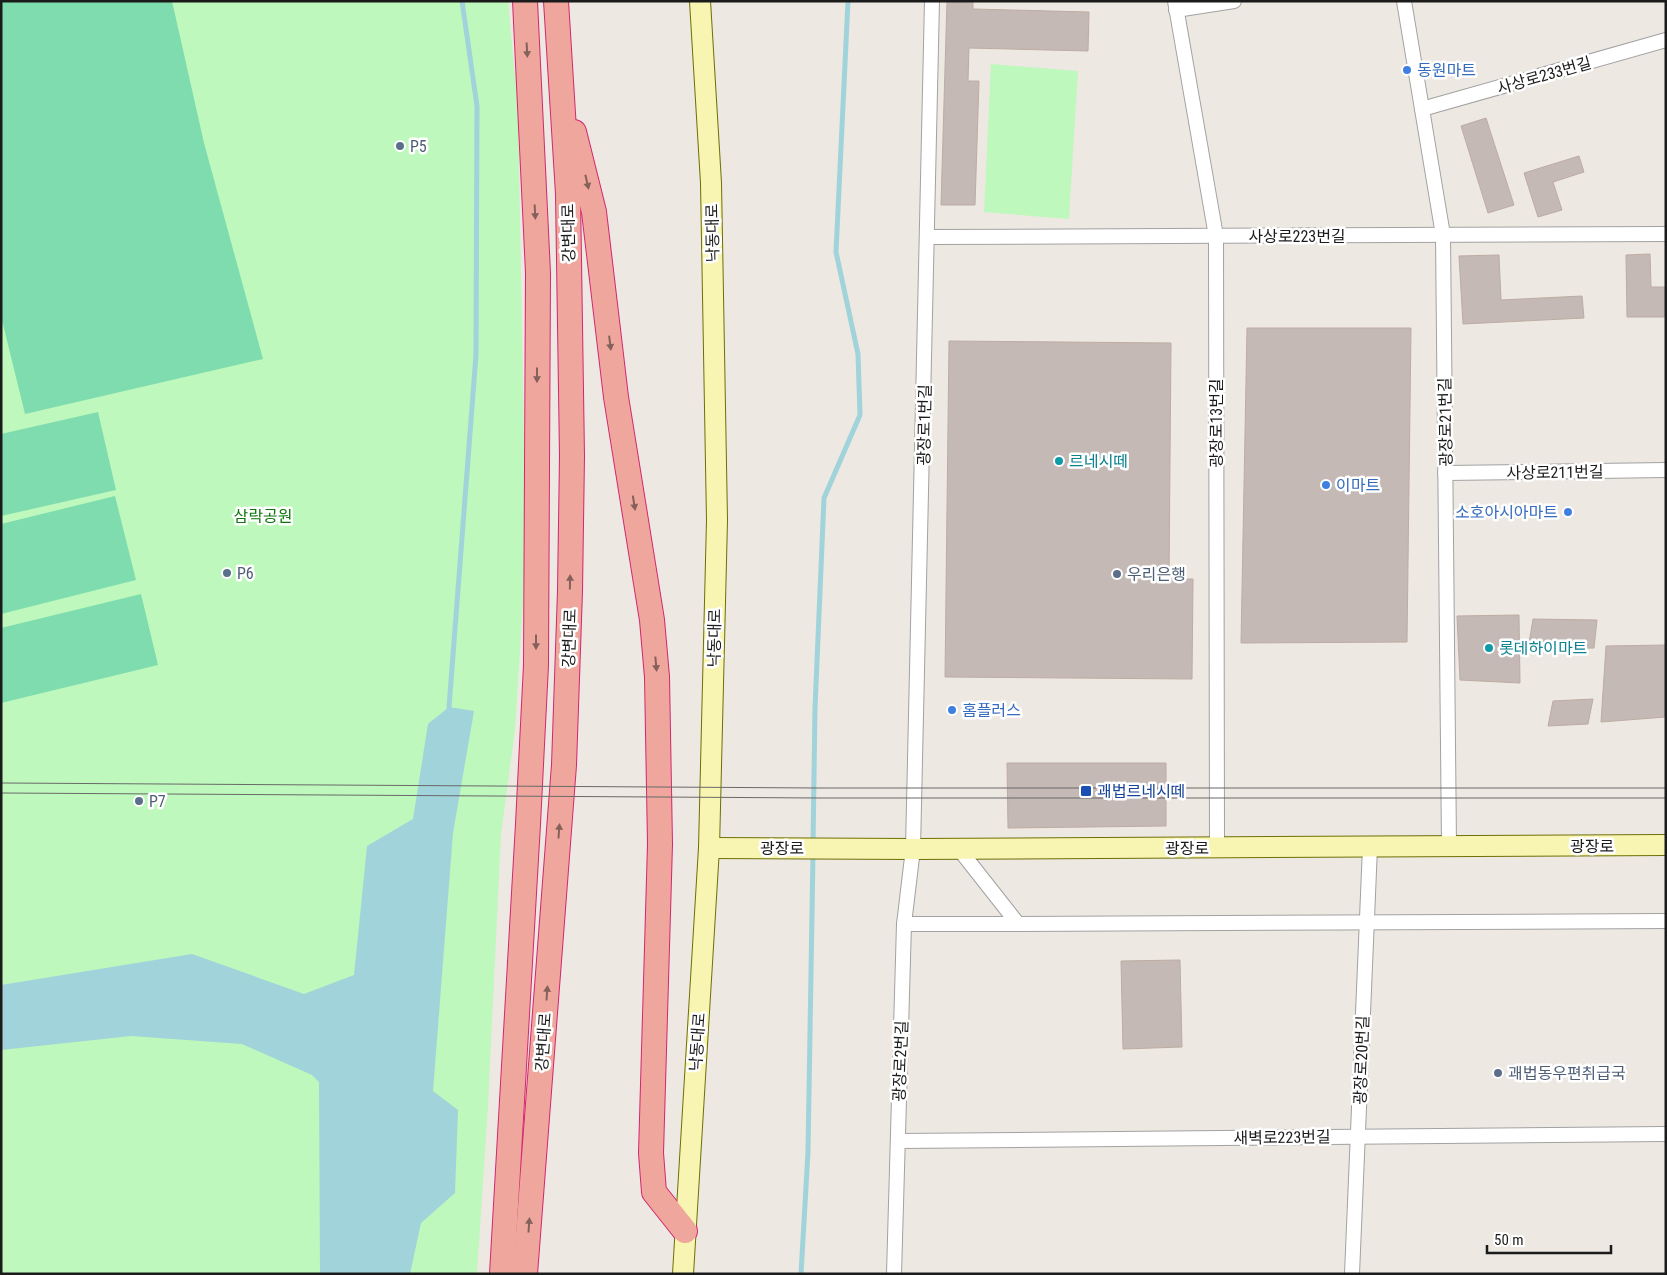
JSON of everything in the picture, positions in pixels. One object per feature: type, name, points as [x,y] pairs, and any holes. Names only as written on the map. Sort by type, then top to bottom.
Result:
[{"type":"highway","name":"강변대로","points":[[502,1274],[536,665],[538,273],[525,1]]},
{"type":"highway","points":[[532,1],[559,78],[594,212],[616,397],[652,620],[657,677],[660,844],[651,1152],[654,1192],[685,1230]]},
{"type":"highway","name":"강변대로","points":[[526,1274],[564,765],[570,591],[572,456],[568,194],[559,78],[556,1]]},
{"type":"main road","name":"낙동대로","points":[[683,1274],[709,848],[717,520],[711,183],[700,1]]},
{"type":"main road","name":"광장로","points":[[709,848],[959,849],[1666,845]]},
{"type":"street","name":"광장로1번길","points":[[904,849],[928,237],[932,1]]},
{"type":"street","points":[[1176,6],[1234,1]]},
{"type":"street","name":"광장로21번길","points":[[1404,1],[1443,235],[1449,846]]},
{"type":"street","name":"광장로13번길","points":[[1176,6],[1216,236],[1217,848]]},
{"type":"street","name":"사상로233번길","points":[[1422,109],[1666,40]]},
{"type":"street","name":"사상로223번길","points":[[928,237],[1666,234]]},
{"type":"street","name":"사상로211번길","points":[[1445,473],[1666,470]]},
{"type":"street","name":"광장로20번길","points":[[1352,1274],[1370,847]]},
{"type":"street","name":"광장로2번길","points":[[894,1274],[904,924],[904,849]]},
{"type":"street","points":[[959,849],[1018,924]]},
{"type":"street","points":[[904,924],[1666,921]]},
{"type":"street","name":"새벽로223번길","points":[[898,1142],[1666,1134]]},
{"type":"green space","name":"삼락공원","points":[[1,1],[508,1],[518,109],[526,555],[515,730],[501,834],[488,1105],[477,1274],[1,1274]]},
{"type":"green space","points":[[1,1],[172,1],[204,143],[263,359],[25,414],[1,316]]},
{"type":"green space","points":[[991,64],[1078,71],[1069,219],[984,212]]},
{"type":"green space","points":[[98,412],[116,490],[1,516],[1,434]]},
{"type":"green space","points":[[115,496],[136,580],[1,614],[1,524]]},
{"type":"green space","points":[[141,594],[158,665],[1,703],[1,628]]},
{"type":"water","points":[[449,707],[474,711],[453,833],[433,1091],[458,1110],[455,1193],[421,1223],[410,1274],[320,1274],[319,1082],[312,1075],[242,1044],[131,1036],[1,1050],[1,985],[192,954],[304,994],[354,975],[367,846],[413,819],[428,724]]},
{"type":"building","points":[[947,1],[973,1],[973,9],[1089,12],[1088,51],[969,48],[968,81],[979,81],[975,205],[941,205]]},
{"type":"building","points":[[1486,118],[1514,205],[1488,213],[1461,126]]},
{"type":"building","points":[[1579,156],[1584,172],[1553,182],[1562,210],[1538,217],[1524,173]]},
{"type":"building","points":[[1650,254],[1651,287],[1666,287],[1666,317],[1627,317],[1626,255]]},
{"type":"building","points":[[1499,255],[1501,300],[1582,296],[1584,318],[1463,324],[1459,256]]},
{"type":"building","name":"이마트","points":[[1247,328],[1411,328],[1407,642],[1241,643]]},
{"type":"building","name":"르네시떼","points":[[949,341],[1171,343],[1169,579],[1193,579],[1192,679],[945,677]]},
{"type":"building","name":"롯데하이마트","points":[[1519,615],[1520,683],[1460,680],[1457,616]]},
{"type":"building","points":[[1533,619],[1597,620],[1594,648],[1528,649]]},
{"type":"building","points":[[1666,645],[1666,717],[1601,722],[1606,646]]},
{"type":"building","points":[[1593,699],[1588,724],[1548,726],[1553,701]]},
{"type":"building","points":[[1007,763],[1166,763],[1166,826],[1008,828]]},
{"type":"building","points":[[1180,960],[1182,1047],[1123,1049],[1121,961]]},
{"type":"waterway","points":[[449,707],[476,355],[477,106],[462,1]]},
{"type":"waterway","points":[[813,845],[815,708],[824,498],[860,415],[858,354],[836,252],[848,1]]},
{"type":"waterway","points":[[801,1274],[808,1152],[813,854]]},
{"type":"tram line","points":[[1,783],[819,788],[1666,788]]},
{"type":"tram line","points":[[1,793],[819,798],[1666,798]]},
{"type":"place","name":"동원마트","points":[[1407,70]]},
{"type":"place","name":"P5","points":[[400,146]]},
{"type":"place","name":"르네시떼","points":[[1059,461]]},
{"type":"place","name":"이마트","points":[[1326,485]]},
{"type":"place","name":"소호아시아마트","points":[[1568,512]]},
{"type":"place","name":"P6","points":[[227,573]]},
{"type":"place","name":"우리은행","points":[[1117,574]]},
{"type":"place","name":"롯데하이마트","points":[[1489,648]]},
{"type":"place","name":"홈플러스","points":[[952,710]]},
{"type":"place","name":"괘법르네시떼","points":[[1086,791]]},
{"type":"place","name":"P7","points":[[139,801]]},
{"type":"place","name":"괘법동우편취급국","points":[[1498,1073]]}]
